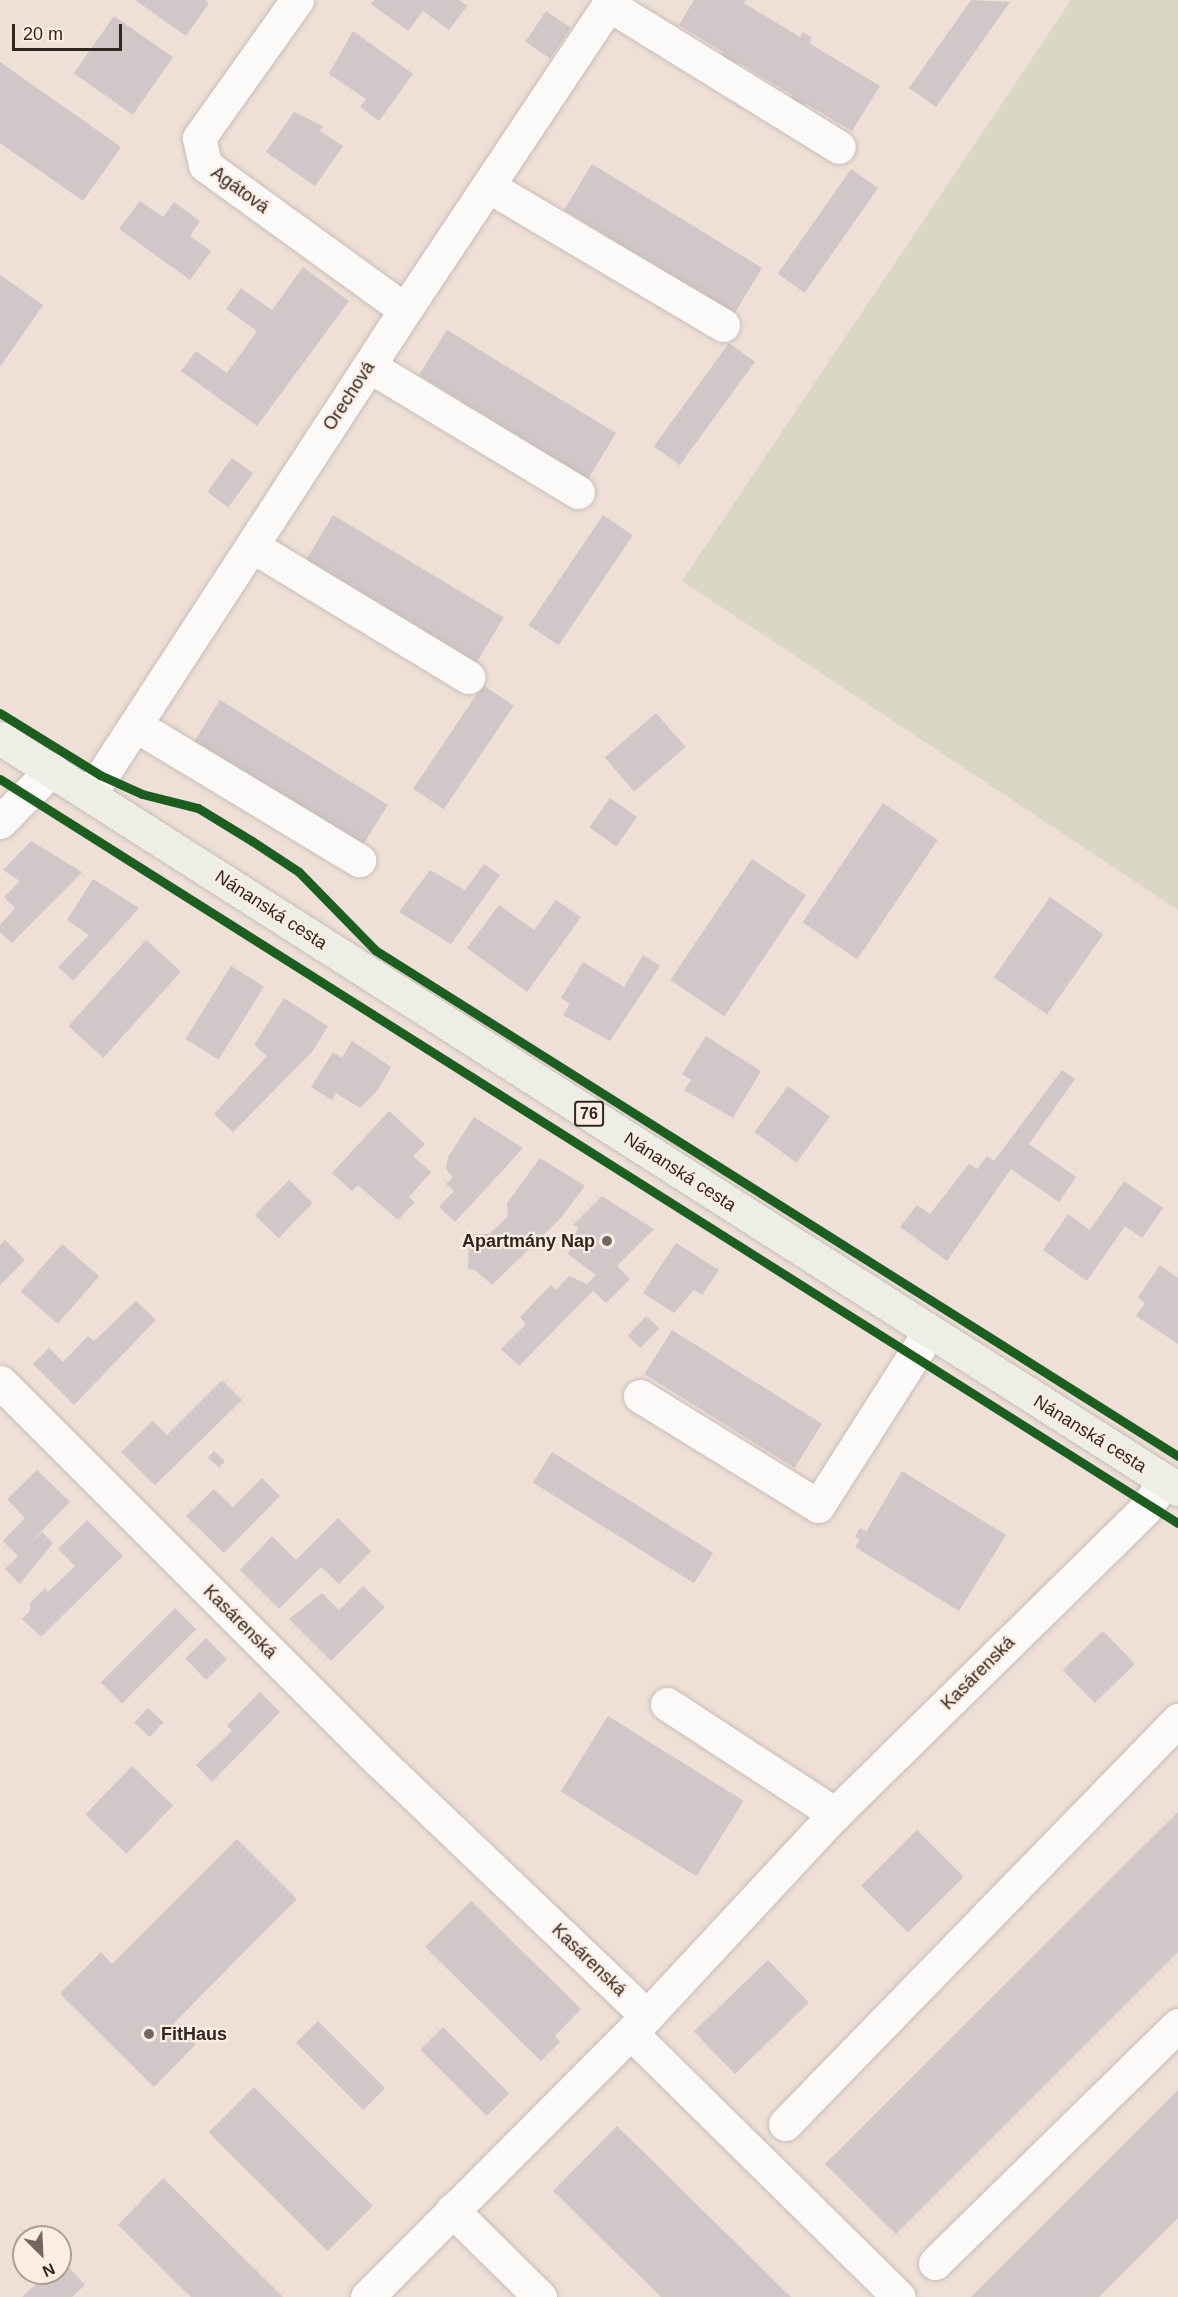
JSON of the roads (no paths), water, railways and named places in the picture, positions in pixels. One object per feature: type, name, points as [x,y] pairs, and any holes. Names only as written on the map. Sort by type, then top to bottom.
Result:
[{"type":"main road","name":"Nánanská cesta","points":[[0,738],[52,769],[1171,1485]]},
{"type":"street","name":"Agátová","points":[[297,0],[199,138],[205,165],[405,310]]},
{"type":"street","name":"Orechová","points":[[90,794],[405,310],[610,2]]},
{"type":"street","points":[[610,2],[839,147]]},
{"type":"street","points":[[488,186],[723,325]]},
{"type":"street","points":[[369,366],[578,492]]},
{"type":"street","points":[[252,546],[468,677]]},
{"type":"street","points":[[135,725],[358,860]]},
{"type":"street","points":[[0,822],[52,769]]},
{"type":"street","points":[[640,1396],[818,1506],[929,1332]]},
{"type":"street","name":"Kasárenská","points":[[0,1382],[639,2024],[835,1814],[1171,1485]]},
{"type":"street","points":[[667,1704],[835,1814]]},
{"type":"street","points":[[785,2124],[1178,1720]]},
{"type":"street","points":[[367,2297],[639,2024],[899,2297]]},
{"type":"street","points":[[935,2263],[1178,2025]]},
{"type":"street","points":[[452,2210],[540,2297]]},
{"type":"place","name":"Apartmány Nap","points":[[607,1241]]},
{"type":"place","name":"FitHaus","points":[[149,2034]]}]
